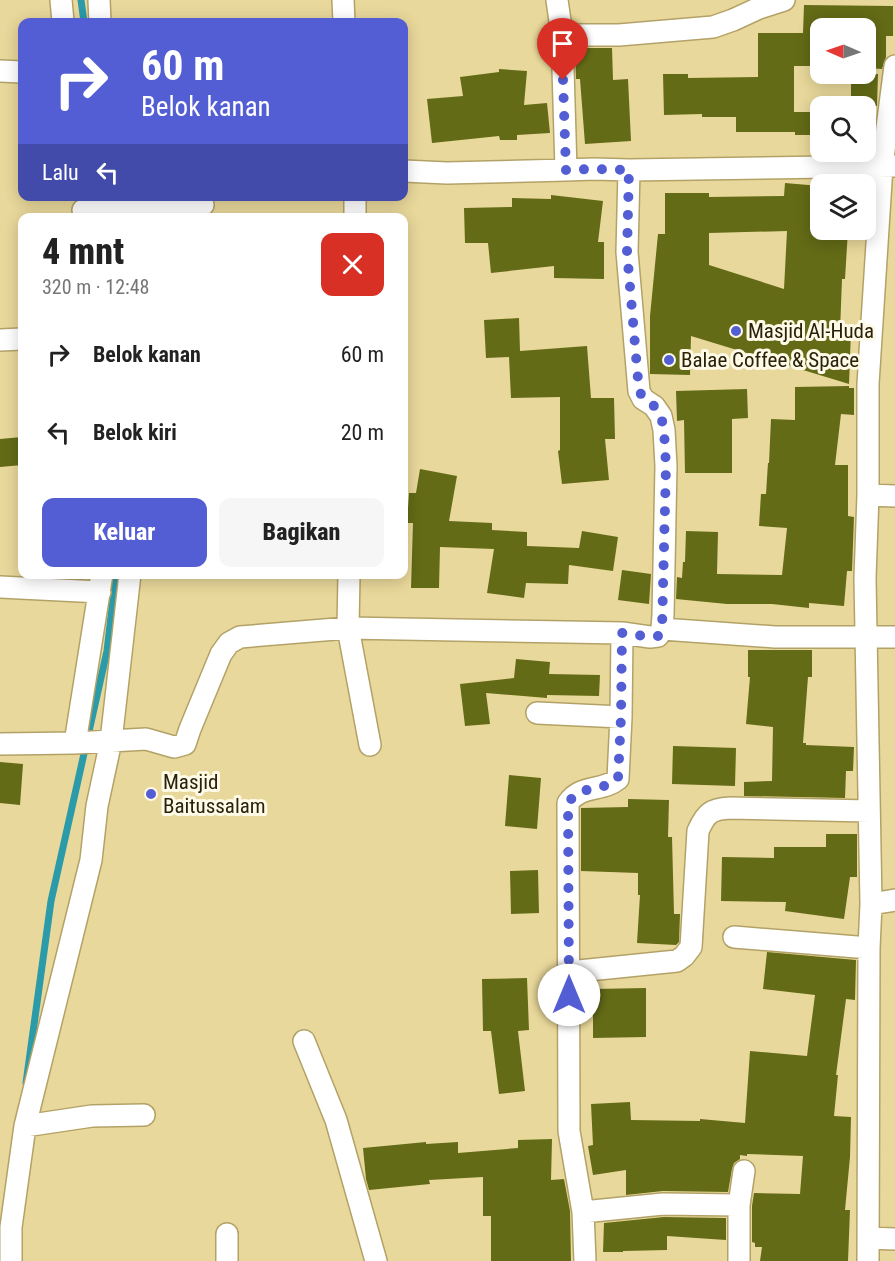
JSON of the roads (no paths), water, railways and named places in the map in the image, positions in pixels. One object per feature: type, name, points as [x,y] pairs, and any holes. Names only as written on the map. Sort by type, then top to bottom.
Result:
[{"type":"street","points":[[61,0],[63,18]]},
{"type":"street","points":[[99,0],[100,18]]},
{"type":"street","points":[[343,0],[344,18]]},
{"type":"street","points":[[557,0],[561,35],[566,170]]},
{"type":"street","points":[[561,35],[619,34],[713,27],[784,0]]},
{"type":"street","points":[[868,1261],[871,904],[865,578],[868,384],[889,166],[895,66]]},
{"type":"street","points":[[0,71],[18,72]]},
{"type":"street","points":[[408,171],[447,173],[889,166]]},
{"type":"street","points":[[0,744],[146,739],[174,747],[185,744],[221,654],[229,643],[240,637],[348,628],[622,633],[658,636],[662,629],[666,466],[664,430],[661,416],[639,391],[627,252],[629,170]]},
{"type":"street","points":[[98,208],[203,205]]},
{"type":"street","points":[[0,340],[18,339]]},
{"type":"street","points":[[868,495],[895,496]]},
{"type":"street","points":[[92,742],[129,579]]},
{"type":"street","points":[[349,579],[348,628],[370,745]]},
{"type":"street","points":[[0,587],[101,584],[92,742],[97,806],[91,860],[25,1126],[11,1227],[11,1261]]},
{"type":"street","points":[[662,629],[775,637],[895,637]]},
{"type":"street","points":[[585,1261],[583,1212],[569,1131],[568,803],[580,792],[612,784],[618,779],[622,633]]},
{"type":"street","points":[[537,713],[621,717]]},
{"type":"street","points":[[569,972],[677,961],[684,956],[691,947],[698,831],[702,821],[716,809],[869,811]]},
{"type":"street","points":[[871,904],[895,900]]},
{"type":"street","points":[[734,937],[869,948]]},
{"type":"street","points":[[304,1041],[336,1120],[376,1261]]},
{"type":"street","points":[[25,1126],[93,1116],[144,1115]]},
{"type":"street","points":[[739,1261],[739,1205],[744,1171]]},
{"type":"street","points":[[583,1212],[663,1204],[739,1205]]},
{"type":"street","points":[[227,1234],[227,1261]]},
{"type":"street","points":[[869,1238],[895,1239]]},
{"type":"waterway","points":[[81,0],[83,18]]},
{"type":"waterway","points":[[26,1083],[51,901],[107,651],[115,579]]},
{"type":"place","name":"Masjid Al-Huda","points":[[736,331]]},
{"type":"place","name":"Balae Coffee & Space","points":[[669,360]]},
{"type":"place","name":"Masjid Baitussalam","points":[[151,794]]}]
